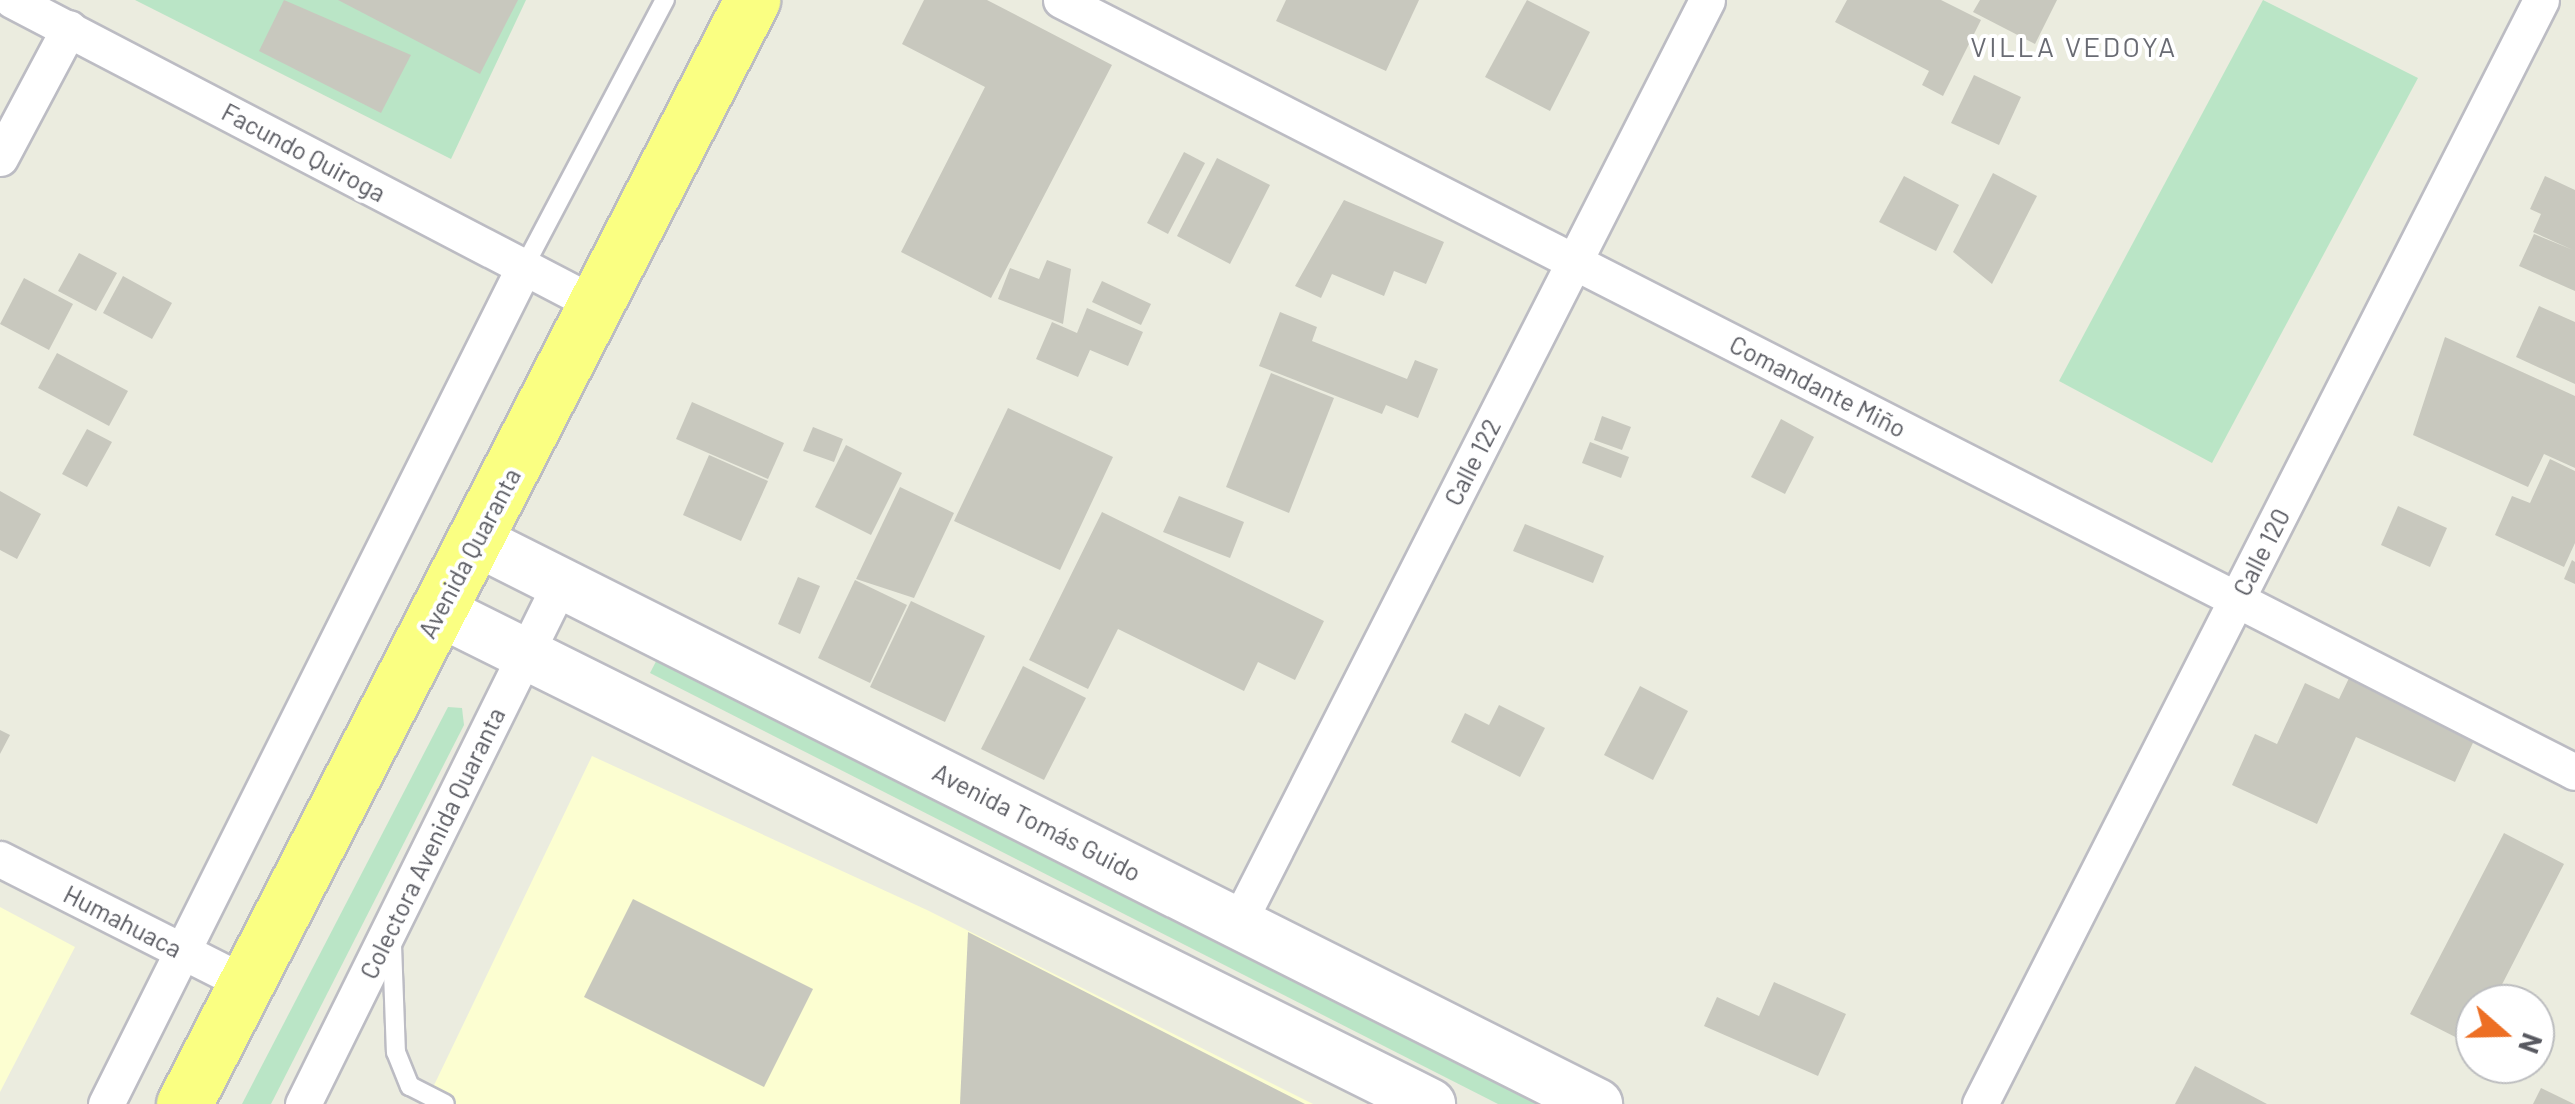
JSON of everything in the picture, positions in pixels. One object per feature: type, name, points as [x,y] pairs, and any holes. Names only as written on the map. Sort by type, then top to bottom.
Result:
[{"type":"highway","name":"Avenida Quaranta","points":[[184,1104],[752,0]]},
{"type":"main road","name":"Avenida Tomás Guido","points":[[476,540],[1597,1104]]},
{"type":"main road","points":[[438,611],[1430,1104]]},
{"type":"street","name":"Facundo Quiroga","points":[[12,0],[596,304]]},
{"type":"street","name":"Comandante Miño","points":[[1061,0],[2575,772]]},
{"type":"street","name":"Calle 122","points":[[1238,923],[1707,0]]},
{"type":"street","name":"Calle 120","points":[[1980,1104],[2541,0]]},
{"type":"street","points":[[0,158],[69,28]]},
{"type":"street","points":[[106,1104],[524,267]]},
{"type":"street","name":"Colectora Avenida Quaranta","points":[[303,1104],[561,582]]},
{"type":"street","name":"Humahuaca","points":[[0,859],[247,984]]},
{"type":"lane","points":[[524,267],[665,0]]},
{"type":"lane","points":[[392,923],[396,1052],[410,1086],[446,1104]]},
{"type":"shaded area","points":[[135,0],[526,0],[451,159]]},
{"type":"shaded area","points":[[2263,0],[2418,78],[2212,463],[2059,381]]},
{"type":"shaded area","points":[[664,646],[1566,1104],[1498,1104],[650,673]]},
{"type":"shaded area","points":[[448,707],[462,708],[464,725],[271,1104],[242,1104]]},
{"type":"shaded area","points":[[592,756],[927,910],[1313,1104],[425,1104]]},
{"type":"shaded area","points":[[0,907],[75,947],[0,1092]]},
{"type":"building","points":[[284,0],[411,55],[381,113],[259,51]]},
{"type":"building","points":[[338,0],[518,0],[480,74]]},
{"type":"building","points":[[924,0],[987,0],[1112,65],[991,298],[901,252],[985,87],[902,44]]},
{"type":"building","points":[[1286,0],[1419,0],[1386,71],[1276,21]]},
{"type":"building","points":[[1527,0],[1590,32],[1550,111],[1485,77]]},
{"type":"building","points":[[1847,0],[1941,0],[1981,20],[1943,96],[1922,85],[1929,71],[1835,22]]},
{"type":"building","points":[[1980,0],[2057,0],[2035,44],[1973,12]]},
{"type":"building","points":[[1974,75],[2021,97],[1999,145],[1951,123]]},
{"type":"building","points":[[1184,152],[1205,163],[1168,234],[1147,223]]},
{"type":"building","points":[[1217,158],[1270,185],[1230,264],[1177,236]]},
{"type":"building","points":[[1993,173],[2037,196],[1992,284],[1953,252]]},
{"type":"building","points":[[1904,176],[1959,205],[1936,251],[1879,222]]},
{"type":"building","points":[[2545,176],[2575,190],[2575,291],[2519,266],[2534,234],[2573,250],[2533,232],[2541,214],[2530,209]]},
{"type":"building","points":[[1344,200],[1444,242],[1426,284],[1394,271],[1384,296],[1332,274],[1321,298],[1295,286]]},
{"type":"building","points":[[79,253],[117,273],[96,311],[58,291]]},
{"type":"building","points":[[1047,260],[1071,269],[1063,324],[998,299],[1010,268],[1039,279]]},
{"type":"building","points":[[123,276],[172,303],[152,339],[103,313]]},
{"type":"building","points":[[24,278],[73,304],[49,350],[0,324]]},
{"type":"building","points":[[1102,281],[1151,304],[1141,325],[1092,302]]},
{"type":"building","points":[[2539,306],[2575,322],[2575,384],[2516,357]]},
{"type":"building","points":[[1087,308],[1143,332],[1128,366],[1090,350],[1078,377],[1036,359],[1052,322],[1077,333]]},
{"type":"building","points":[[1280,312],[1317,327],[1312,341],[1407,379],[1415,360],[1438,369],[1418,418],[1386,405],[1382,414],[1259,366]]},
{"type":"building","points":[[2445,337],[2575,396],[2575,468],[2544,454],[2528,487],[2413,435]]},
{"type":"building","points":[[57,353],[128,391],[109,426],[38,388]]},
{"type":"building","points":[[1271,373],[1334,398],[1289,513],[1226,487]]},
{"type":"building","points":[[692,402],[784,443],[768,479],[676,439]]},
{"type":"building","points":[[1008,408],[1113,457],[1060,570],[954,521]]},
{"type":"building","points":[[1602,416],[1631,427],[1622,450],[1594,440]]},
{"type":"building","points":[[1781,419],[1814,437],[1785,494],[1751,477]]},
{"type":"building","points":[[813,427],[843,439],[834,462],[803,451]]},
{"type":"building","points":[[87,429],[112,442],[87,487],[62,474]]},
{"type":"building","points":[[1590,442],[1629,457],[1621,478],[1582,463]]},
{"type":"building","points":[[846,445],[902,473],[871,535],[815,507]]},
{"type":"building","points":[[709,455],[768,481],[741,541],[683,515]]},
{"type":"building","points":[[2550,459],[2575,471],[2575,543],[2564,567],[2495,535],[2512,496],[2530,503]]},
{"type":"building","points":[[900,487],[954,513],[914,598],[856,579]]},
{"type":"building","points":[[0,491],[41,514],[17,559],[0,550]]},
{"type":"building","points":[[1179,496],[1244,522],[1230,558],[1163,532]]},
{"type":"building","points":[[2398,506],[2447,528],[2430,567],[2381,545]]},
{"type":"building","points":[[1102,512],[1324,621],[1295,680],[1258,662],[1244,691],[1118,629],[1088,689],[1029,660]]},
{"type":"building","points":[[1525,524],[1604,556],[1593,583],[1513,551]]},
{"type":"building","points":[[2572,560],[2575,562],[2575,584],[2564,579]]},
{"type":"building","points":[[798,577],[820,586],[800,634],[778,624]]},
{"type":"building","points":[[855,580],[907,605],[870,683],[818,658]]},
{"type":"building","points":[[911,601],[985,636],[945,722],[870,687]]},
{"type":"building","points":[[1023,666],[1086,698],[1044,780],[981,749]]},
{"type":"building","points":[[2350,676],[2477,734],[2455,782],[2356,737],[2317,824],[2232,785],[2255,734],[2277,744],[2305,683],[2339,699]]},
{"type":"building","points":[[1640,686],[1688,711],[1653,780],[1604,755]]},
{"type":"building","points":[[1499,705],[1545,728],[1520,777],[1451,742],[1465,713],[1489,725]]},
{"type":"building","points":[[0,730],[10,735],[0,754]]},
{"type":"building","points":[[2504,833],[2564,864],[2502,984],[2455,984],[2455,1037],[2410,1014]]},
{"type":"building","points":[[633,899],[813,989],[764,1087],[584,997]]},
{"type":"building","points":[[968,932],[1305,1104],[960,1104]]},
{"type":"building","points":[[1774,982],[1846,1014],[1818,1076],[1704,1026],[1717,997],[1759,1016]]},
{"type":"building","points":[[2195,1066],[2267,1104],[2175,1104]]},
{"type":"building","points":[[2541,1088],[2574,1104],[2533,1104]]},
{"type":"district","name":"VILLA VEDOYA","points":[[2074,46]]}]
